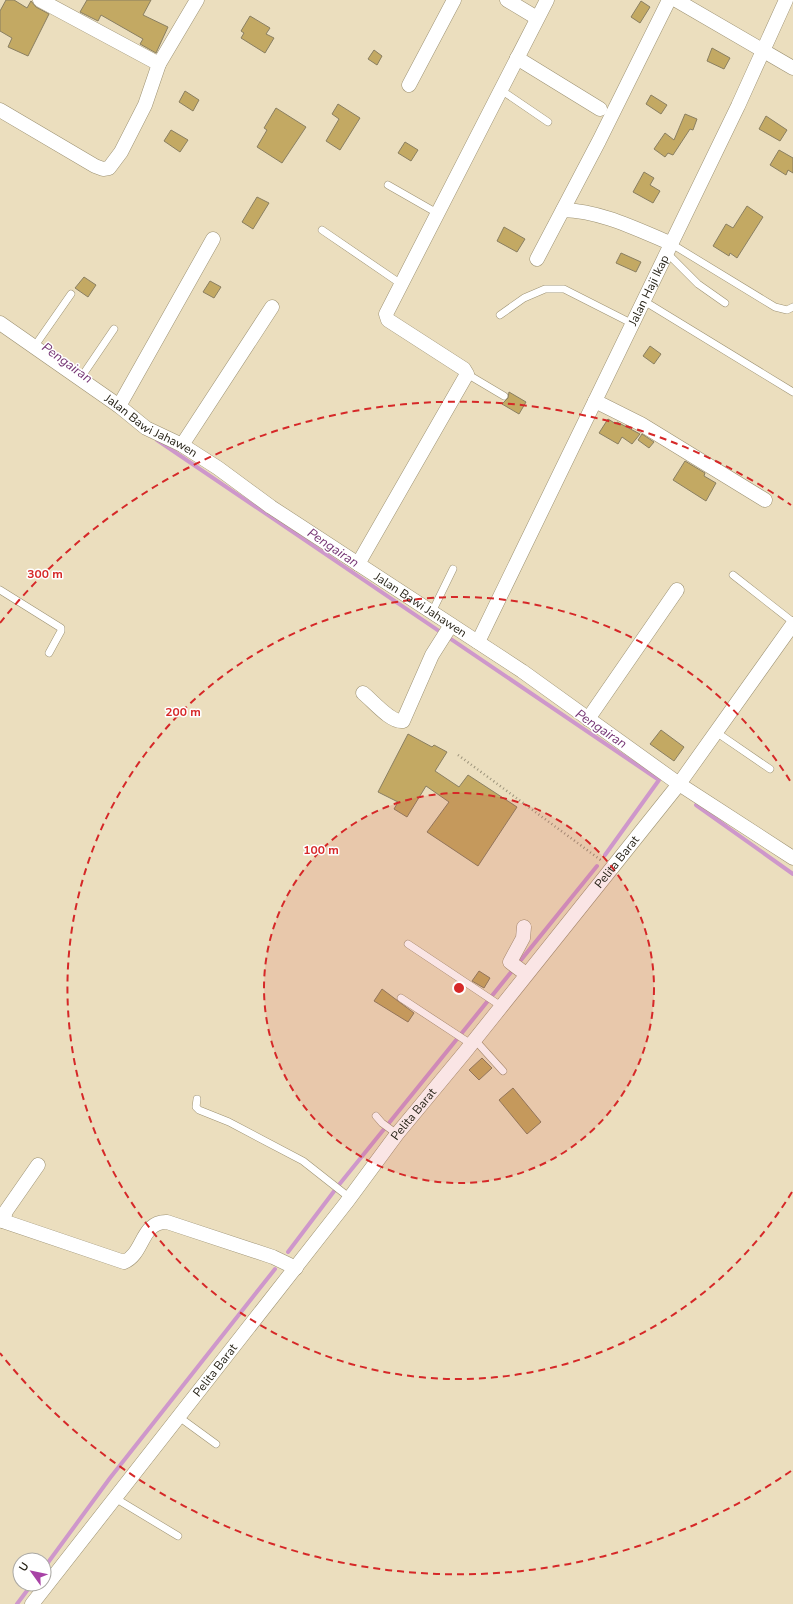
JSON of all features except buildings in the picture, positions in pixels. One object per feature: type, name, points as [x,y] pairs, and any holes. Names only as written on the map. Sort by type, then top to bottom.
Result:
[{"type":"street","points":[[40,0],[159,64]]},
{"type":"street","points":[[0,110],[95,166],[103,169],[109,168],[121,152],[145,105],[159,64],[196,0]]},
{"type":"street","points":[[409,85],[454,0]]},
{"type":"street","points":[[507,0],[538,18]]},
{"type":"street","points":[[358,564],[466,374],[464,369],[387,319],[386,314],[547,0]]},
{"type":"street","points":[[537,259],[669,0]]},
{"type":"street","points":[[676,0],[763,52],[793,68]]},
{"type":"street","name":"Jalan Haji Ikap","points":[[478,642],[594,401],[633,324],[668,247],[763,52],[786,0]]},
{"type":"street","points":[[517,58],[600,109]]},
{"type":"street","points":[[563,210],[604,217],[668,247]]},
{"type":"street","points":[[119,406],[213,239]]},
{"type":"street","points":[[182,445],[272,307]]},
{"type":"street","name":"Jalan Bawi Jahawen","points":[[0,323],[119,406],[146,428],[182,445],[218,468],[271,507],[478,642],[679,784],[793,858]]},
{"type":"street","points":[[594,401],[641,424],[765,500]]},
{"type":"street","points":[[588,719],[677,590]]},
{"type":"street","name":"Pelita Barat","points":[[32,1604],[296,1268],[397,1134],[473,1042],[679,784],[793,623]]},
{"type":"street","points":[[363,693],[391,719],[398,722],[403,721],[432,655],[452,625]]},
{"type":"street","points":[[524,927],[523,938],[510,962],[526,974]]},
{"type":"street","points":[[38,1165],[6,1212],[2,1221],[124,1262],[130,1259],[150,1228],[155,1223],[167,1222],[273,1257],[296,1268]]},
{"type":"lane","points":[[501,90],[548,122]]},
{"type":"lane","points":[[388,185],[438,213]]},
{"type":"lane","points":[[322,230],[401,284]]},
{"type":"lane","points":[[668,247],[698,284],[725,304]]},
{"type":"lane","points":[[668,247],[775,307],[787,310],[793,307]]},
{"type":"lane","points":[[500,315],[524,298],[545,289],[564,289],[633,324]]},
{"type":"lane","points":[[34,346],[71,294]]},
{"type":"lane","points":[[644,301],[793,392]]},
{"type":"lane","points":[[80,379],[114,329]]},
{"type":"lane","points":[[466,374],[504,396]]},
{"type":"lane","points":[[432,612],[453,570]]},
{"type":"lane","points":[[733,576],[793,623]]},
{"type":"lane","points":[[0,590],[61,628],[61,631],[49,653]]},
{"type":"lane","points":[[716,732],[770,769]]},
{"type":"lane","points":[[408,944],[501,1006]]},
{"type":"lane","points":[[401,998],[473,1042],[503,1071]]},
{"type":"lane","points":[[197,1099],[196,1107],[199,1110],[229,1122],[303,1161],[350,1198]]},
{"type":"lane","points":[[376,1116],[382,1123],[397,1134]]},
{"type":"lane","points":[[179,1417],[216,1444]]},
{"type":"lane","points":[[115,1498],[178,1536]]},
{"type":"path","points":[[458,754],[612,868]]},
{"type":"waterway","name":"Pengairan","points":[[157,440],[659,780],[605,855]]},
{"type":"waterway","name":"Pengairan","points":[[696,805],[793,874]]},
{"type":"waterway","points":[[288,1252],[338,1186],[597,866]]},
{"type":"waterway","points":[[52,1557],[110,1478],[275,1269]]},
{"type":"waterway","points":[[17,1604],[26,1592]]}]
